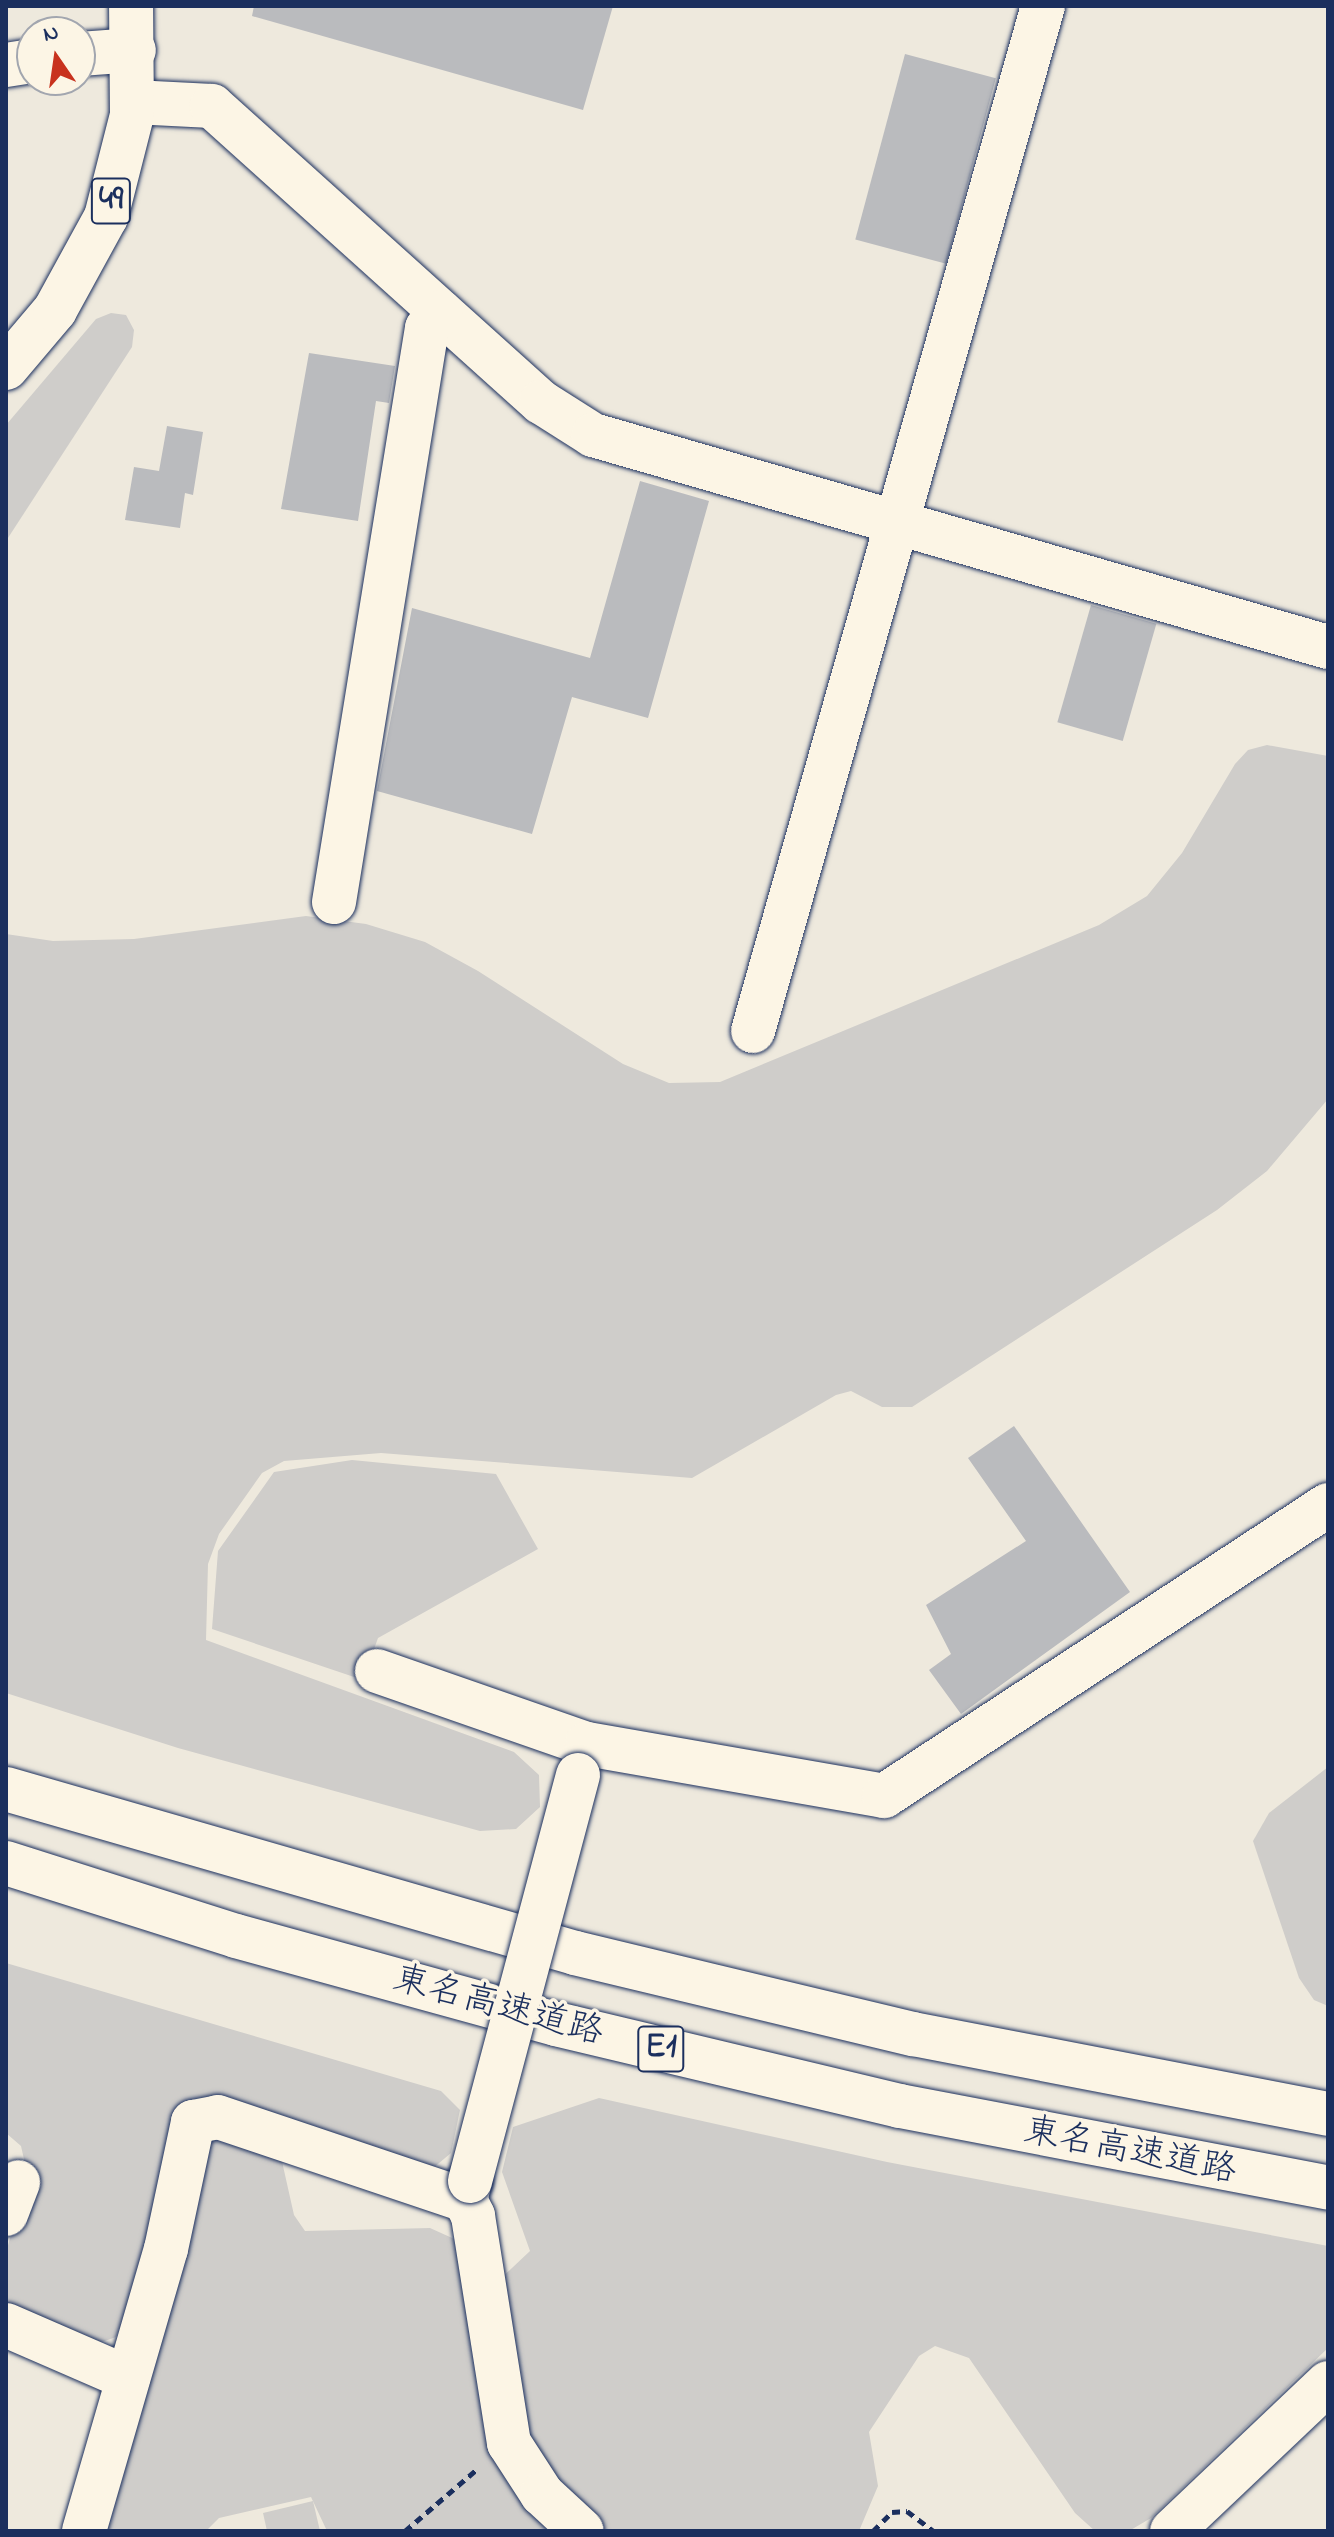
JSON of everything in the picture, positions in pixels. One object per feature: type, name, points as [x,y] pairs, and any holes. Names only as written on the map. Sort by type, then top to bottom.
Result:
[{"type":"main road","name":"49","points":[[6,368],[83,266],[122,167],[133,102],[131,6]]},
{"type":"main road","points":[[753,1031],[1043,6]]},
{"type":"main road","points":[[96,53],[134,50]]},
{"type":"main road","points":[[133,102],[212,106],[541,402],[593,435],[1328,647]]},
{"type":"main road","points":[[334,902],[427,328],[441,312]]},
{"type":"main road","points":[[377,1671],[582,1759],[884,1796],[1328,1505]]},
{"type":"main road","points":[[582,1759],[468,2191],[510,2445],[542,2494],[582,2531]]},
{"type":"main road","name":"東名高速道路","points":[[6,1789],[575,1953],[913,2034],[1328,2114]]},
{"type":"main road","name":"東名高速道路","points":[[6,1863],[236,1936],[556,2024],[900,2106],[1328,2188]]},
{"type":"main road","points":[[84,2531],[172,2226],[187,2133],[205,2116],[468,2191]]},
{"type":"main road","points":[[6,2325],[128,2378]]},
{"type":"main road","points":[[1172,2531],[1328,2383]]},
{"type":"path","points":[[405,2531],[510,2445]]},
{"type":"path","points":[[873,2531],[892,2512],[907,2511],[934,2531]]},
{"type":"shaded area","points":[[111,313],[126,315],[134,330],[132,347],[6,541],[6,425],[96,319]]},
{"type":"shaded area","points":[[1267,745],[1328,756],[1328,1099],[1267,1171],[1217,1210],[912,1407],[882,1407],[851,1391],[836,1395],[692,1478],[381,1453],[284,1461],[262,1473],[219,1534],[208,1564],[206,1640],[514,1752],[539,1775],[540,1807],[516,1829],[480,1831],[178,1748],[6,1693],[6,934],[53,941],[134,939],[306,916],[366,924],[425,942],[478,971],[623,1064],[669,1083],[720,1082],[1099,925],[1147,896],[1182,853],[1235,764],[1248,750]]},
{"type":"shaded area","points":[[352,1460],[496,1474],[538,1549],[378,1638],[363,1680],[212,1629],[218,1551],[274,1472]]},
{"type":"shaded area","points":[[1328,1767],[1328,2006],[1314,2000],[1299,1978],[1253,1841],[1269,1813]]},
{"type":"shaded area","points":[[6,1963],[441,2091],[460,2110],[451,2153],[432,2169],[222,2101],[116,2337],[99,2343],[18,2313],[6,2303],[6,2252],[28,2177],[21,2146],[6,2133]]},
{"type":"shaded area","points":[[599,2098],[887,2162],[1328,2246],[1328,2348],[1151,2518],[1129,2531],[1095,2531],[1075,2513],[969,2358],[935,2346],[919,2356],[869,2432],[878,2486],[859,2531],[601,2531],[534,2463],[498,2281],[530,2251],[502,2172],[513,2127]]},
{"type":"shaded area","points":[[216,2137],[281,2157],[294,2215],[305,2231],[430,2228],[461,2242],[563,2531],[327,2531],[311,2497],[219,2518],[206,2531],[100,2531],[206,2141]]},
{"type":"shaded area","points":[[313,2501],[320,2531],[267,2531],[263,2513]]},
{"type":"building","points":[[254,6],[613,6],[583,110],[252,16]]},
{"type":"building","points":[[905,54],[996,78],[946,264],[855,239]]},
{"type":"building","points":[[309,353],[395,366],[389,403],[376,401],[358,521],[281,509]]},
{"type":"building","points":[[167,426],[203,432],[193,495],[185,493],[180,528],[125,520],[134,467],[159,471]]},
{"type":"building","points":[[640,481],[709,501],[648,718],[572,697],[532,834],[377,791],[412,608],[590,658]]},
{"type":"building","points":[[1091,605],[1156,624],[1123,741],[1057,722]]},
{"type":"building","points":[[1014,1426],[1130,1592],[961,1714],[929,1670],[951,1654],[926,1605],[1026,1541],[968,1458]]}]
